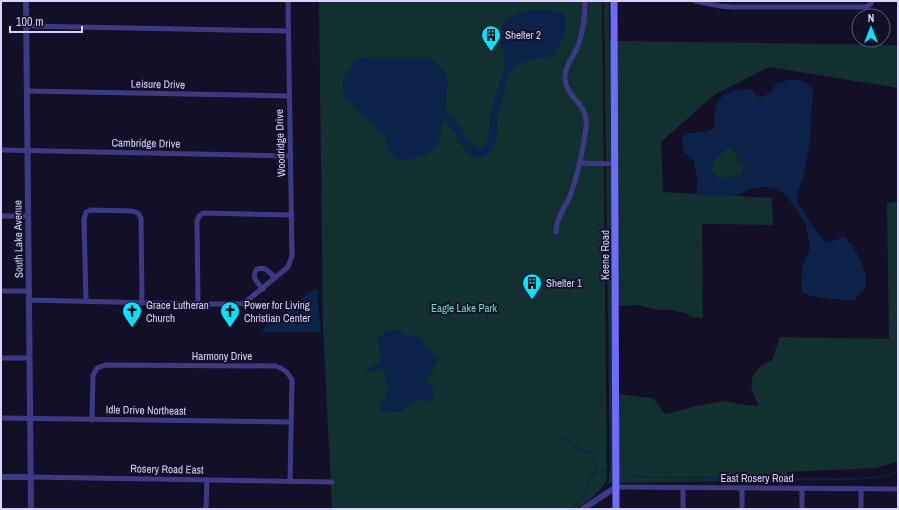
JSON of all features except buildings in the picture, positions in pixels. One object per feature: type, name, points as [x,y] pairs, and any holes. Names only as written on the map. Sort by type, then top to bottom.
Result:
[{"type":"main road","name":"Keene Road","points":[[614,1],[616,509]]},
{"type":"street","name":"South Lake Avenue","points":[[26,1],[31,509]]},
{"type":"street","name":"Woodridge Drive","points":[[28,300],[243,304],[288,267],[292,256],[292,216],[288,1]]},
{"type":"street","points":[[556,232],[556,224],[570,195],[579,163],[586,128],[586,119],[583,108],[568,91],[565,79],[566,71],[581,37],[585,1]]},
{"type":"street","points":[[695,1],[732,7],[866,7],[871,3]]},
{"type":"street","points":[[26,26],[288,31]]},
{"type":"street","name":"Leisure Drive","points":[[27,91],[289,96]]},
{"type":"street","name":"Cambridge Drive","points":[[1,150],[291,156]]},
{"type":"street","points":[[579,163],[615,164]]},
{"type":"street","points":[[86,301],[84,220],[86,212],[91,210],[132,211],[138,213],[141,218],[142,303]]},
{"type":"street","points":[[198,304],[197,221],[199,216],[203,214],[292,216]]},
{"type":"street","points":[[1,216],[28,216]]},
{"type":"street","points":[[263,289],[255,280],[254,276],[256,270],[260,268],[266,269],[275,278]]},
{"type":"street","points":[[1,291],[28,291]]},
{"type":"street","points":[[1,358],[29,358]]},
{"type":"street","name":"Harmony Drive","points":[[92,420],[94,375],[97,368],[105,364],[276,366],[284,369],[292,380],[290,482]]},
{"type":"street","name":"Idle Drive Northeast","points":[[1,418],[290,422]]},
{"type":"street","name":"Rosery Road East","points":[[1,477],[332,482]]},
{"type":"street","points":[[206,509],[207,480]]},
{"type":"street","points":[[583,509],[616,487]]},
{"type":"street","name":"East Rosery Road","points":[[616,487],[898,489]]},
{"type":"street","points":[[683,488],[683,509]]},
{"type":"street","points":[[742,488],[742,509]]},
{"type":"street","points":[[802,488],[802,509]]},
{"type":"street","points":[[861,489],[861,509]]},
{"type":"green space","name":"Eagle Lake Park","points":[[319,1],[602,1],[607,479],[594,496],[576,509],[332,509],[323,327]]},
{"type":"green space","points":[[604,1],[609,1],[609,40],[612,41],[613,162],[606,162]]},
{"type":"green space","points":[[617,41],[851,44],[851,48],[891,48],[891,45],[898,45],[898,88],[769,67],[714,95],[661,142],[663,192],[772,198],[773,225],[702,224],[703,318],[691,317],[686,313],[671,310],[657,310],[638,305],[618,306]]},
{"type":"green space","points":[[729,148],[736,152],[738,163],[743,165],[742,174],[735,177],[716,177],[711,170],[713,162],[719,154]]},
{"type":"green space","points":[[606,167],[613,167],[614,483],[609,483],[606,485],[609,479],[610,468]]},
{"type":"green space","points":[[898,202],[898,461],[876,468],[787,472],[789,480],[619,483],[618,394],[653,398],[665,414],[723,401],[754,406],[758,405],[752,390],[752,379],[759,368],[772,360],[780,337],[889,339],[887,203]]},
{"type":"water","points":[[537,10],[557,11],[564,14],[566,25],[564,36],[554,56],[535,58],[519,63],[509,74],[498,117],[496,142],[490,154],[479,157],[466,153],[451,127],[444,122],[438,143],[430,152],[412,159],[405,160],[398,158],[391,154],[387,140],[368,119],[354,108],[344,94],[343,84],[345,76],[357,59],[366,57],[430,57],[441,67],[446,75],[446,105],[448,113],[461,127],[472,145],[475,147],[485,146],[488,139],[493,102],[504,69],[505,57],[499,39],[500,33],[508,18],[520,12]]},
{"type":"water","points":[[788,80],[799,80],[807,83],[813,89],[810,142],[804,175],[798,190],[797,201],[813,227],[826,243],[845,237],[858,255],[866,278],[866,286],[863,292],[853,300],[828,299],[803,293],[801,285],[802,267],[810,248],[806,224],[786,195],[772,187],[753,188],[736,196],[697,194],[697,180],[694,161],[684,153],[682,145],[682,139],[685,133],[704,132],[714,128],[716,107],[718,101],[725,94],[752,89],[758,97],[765,96],[777,84]],"holes":[[[729,148],[736,152],[738,163],[743,165],[742,174],[735,177],[716,177],[711,170],[713,162],[717,156]]]},
{"type":"water","points":[[317,288],[321,333],[260,332],[308,293]]},
{"type":"water","points":[[385,331],[402,331],[406,336],[421,338],[439,359],[426,381],[433,388],[434,400],[430,402],[419,399],[400,412],[383,413],[381,412],[380,404],[385,398],[388,389],[386,379],[382,369],[369,373],[367,370],[378,364],[381,360],[378,348],[379,338]]},
{"type":"waterway","points":[[560,439],[568,440],[581,450],[592,454],[595,460],[597,472]]},
{"type":"waterway","points":[[573,509],[583,497],[593,475],[596,472],[605,471]]},
{"type":"waterway","points":[[627,475],[644,477],[747,479],[843,479],[877,477],[898,472]]},
{"type":"place","name":"Shelter 2","points":[[491,52]]},
{"type":"place","name":"Shelter 1","points":[[532,300]]},
{"type":"place","name":"Grace Lutheran Church","points":[[132,328]]},
{"type":"place","name":"Power for Living Christian Center","points":[[230,328]]}]
